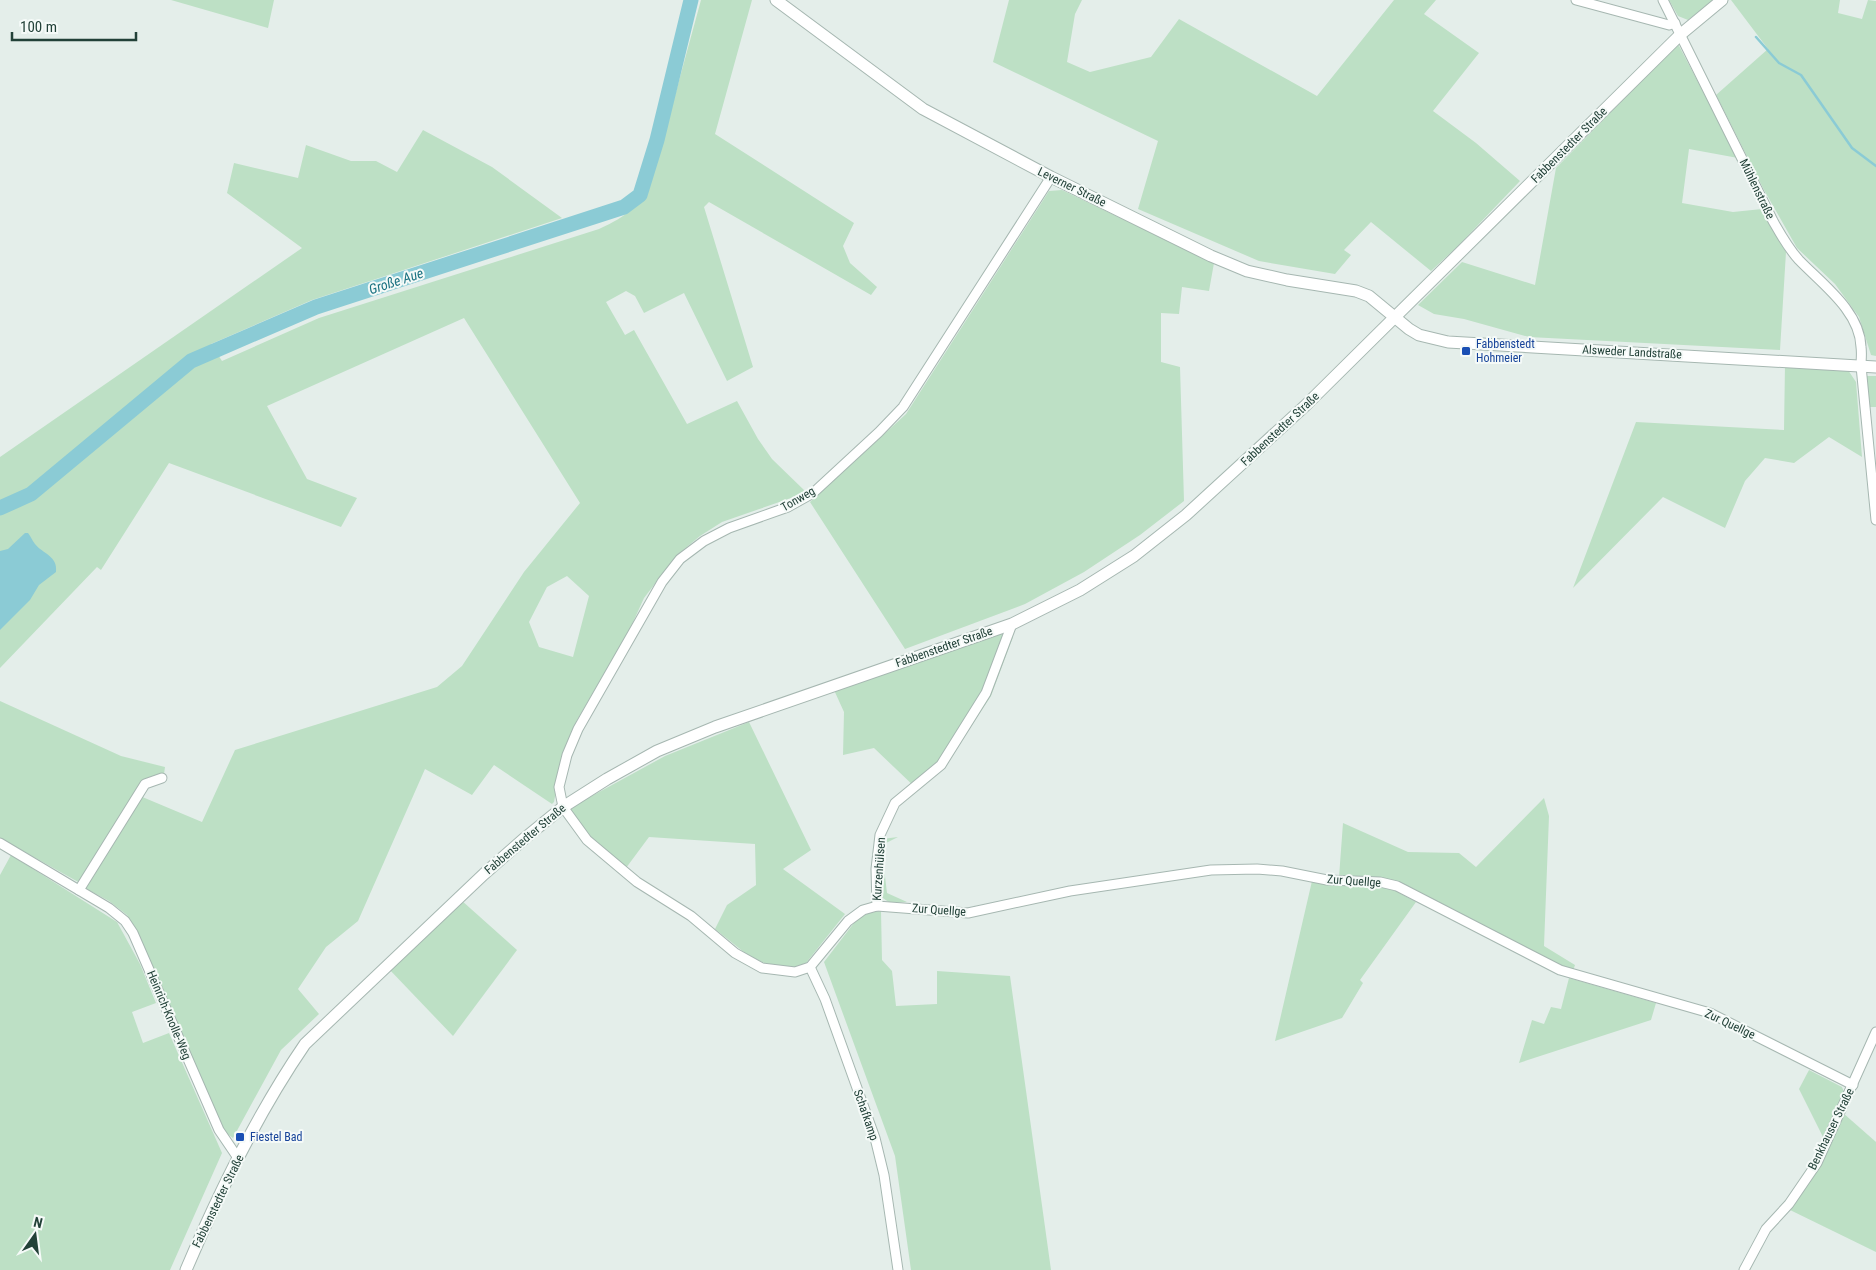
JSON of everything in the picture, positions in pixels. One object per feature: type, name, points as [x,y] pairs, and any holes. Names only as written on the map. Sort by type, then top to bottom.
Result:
[{"type":"street","name":"Leverner Straße","points":[[776,0],[923,109],[1051,177],[1211,256],[1247,271],[1287,280],[1356,290],[1369,296],[1395,316]]},
{"type":"street","points":[[1576,0],[1668,25],[1675,23]]},
{"type":"street","name":"Mühlenstraße","points":[[1663,0],[1786,244],[1799,260],[1830,289],[1853,318],[1862,345],[1861,366]]},
{"type":"street","name":"Fabbenstedter Straße","points":[[186,1270],[210,1212],[238,1158],[285,1073],[306,1044],[484,874],[563,807],[657,752],[716,727],[1012,624],[1080,590],[1134,556],[1186,515],[1306,405],[1681,34],[1722,0]]},
{"type":"street","name":"Tonweg","points":[[563,807],[559,787],[567,755],[578,728],[662,582],[680,559],[704,541],[729,528],[788,507],[813,493],[897,413],[908,399],[1051,177]]},
{"type":"street","name":"Alsweder Landstraße","points":[[1395,316],[1408,329],[1418,335],[1448,342],[1876,367]]},
{"type":"street","points":[[1861,366],[1876,520]]},
{"type":"street","name":"Kurzenhülsen","points":[[810,967],[848,920],[863,910],[877,906],[876,868],[880,834],[895,803],[940,765],[986,694],[1012,624]]},
{"type":"street","points":[[79,890],[146,784],[162,778]]},
{"type":"street","points":[[563,807],[587,840],[637,882],[691,916],[735,953],[762,968],[795,972],[810,967]]},
{"type":"street","name":"Heinrich-Knolle-Weg","points":[[0,843],[109,908],[125,921],[133,933],[219,1130],[238,1158]]},
{"type":"street","name":"Zur Quellge","points":[[877,906],[968,913],[1070,891],[1211,870],[1257,869],[1282,871],[1327,880],[1380,882],[1397,886],[1560,970],[1710,1013],[1853,1085]]},
{"type":"street","name":"Schafkamp","points":[[810,967],[825,999],[875,1138],[884,1175],[898,1270]]},
{"type":"street","name":"Benkhauser Straße","points":[[1744,1270],[1766,1229],[1789,1204],[1817,1163],[1876,1032]]},
{"type":"green space","points":[[171,0],[274,0],[268,28]]},
{"type":"green space","points":[[701,0],[752,0],[715,134],[854,223],[843,246],[850,263],[877,287],[871,295],[709,202],[704,207],[753,367],[727,381],[684,293],[644,313],[635,296],[626,291],[606,302],[625,335],[634,330],[687,424],[737,401],[758,439],[772,459],[805,491],[791,498],[722,522],[700,536],[677,555],[644,598],[629,631],[577,720],[563,753],[554,802],[552,804],[494,765],[472,795],[425,769],[358,921],[326,947],[298,989],[319,1014],[281,1050],[233,1138],[223,1131],[140,938],[127,915],[109,901],[83,887],[140,796],[202,822],[235,750],[437,687],[462,666],[524,572],[580,503],[464,318],[267,406],[307,479],[357,498],[341,527],[169,463],[101,570],[97,567],[0,668],[0,457],[302,248],[227,193],[234,163],[298,178],[306,145],[351,161],[376,161],[397,172],[423,130],[492,167],[562,218],[312,300],[211,344],[222,361],[319,318],[599,229],[632,209],[643,195],[653,176]],"holes":[[[567,576],[589,596],[573,657],[539,647],[529,622],[547,587]]]},
{"type":"green space","points":[[1009,0],[1082,0],[1075,14],[1067,62],[1090,72],[1151,57],[1179,19],[1317,96],[1394,0],[1436,0],[1424,14],[1479,53],[1433,111],[1476,143],[1520,181],[1458,246],[1431,271],[1371,222],[1344,250],[1351,255],[1335,274],[1259,261],[1138,209],[1158,141],[993,62]]},
{"type":"green space","points":[[1669,0],[1713,0],[1688,20],[1678,16]]},
{"type":"green space","points":[[1731,0],[1840,0],[1838,13],[1862,19],[1868,0],[1876,1],[1876,356],[1871,355],[1859,317],[1835,284],[1797,248],[1764,190],[1716,95],[1768,49]]},
{"type":"green space","points":[[1678,44],[1738,158],[1689,149],[1682,203],[1733,212],[1762,209],[1786,252],[1780,350],[1529,337],[1464,319],[1434,314],[1418,305],[1462,262],[1535,285],[1556,168]]},
{"type":"green space","points":[[1062,190],[1214,263],[1209,291],[1182,287],[1179,314],[1161,313],[1161,362],[1180,367],[1184,501],[1140,535],[1084,572],[1025,604],[905,649],[810,502],[906,414],[1049,191]]},
{"type":"green space","points":[[1785,364],[1848,370],[1856,382],[1862,457],[1829,437],[1794,463],[1765,458],[1745,481],[1725,528],[1663,497],[1573,588],[1636,422],[1784,430]]},
{"type":"green space","points":[[1866,376],[1876,376],[1876,407],[1867,407]]},
{"type":"green space","points":[[1004,631],[1013,637],[991,696],[943,767],[917,789],[874,748],[843,755],[844,712],[834,690]]},
{"type":"green space","points":[[0,701],[121,756],[165,767],[164,774],[145,781],[80,883],[0,838]]},
{"type":"green space","points":[[749,722],[811,850],[783,869],[845,914],[806,963],[794,967],[768,965],[745,953],[715,929],[727,905],[756,885],[755,844],[649,837],[626,868],[590,837],[568,809],[665,756]]},
{"type":"green space","points":[[1544,798],[1549,816],[1544,946],[1575,965],[1573,971],[1561,968],[1398,884],[1339,877],[1343,823],[1408,852],[1459,853],[1476,867]]},
{"type":"green space","points":[[898,837],[886,843],[884,868],[887,893],[907,902],[890,903],[880,896],[878,869],[882,839]]},
{"type":"green space","points":[[11,855],[117,922],[140,964],[156,1003],[132,1012],[143,1043],[169,1033],[222,1153],[170,1270],[0,1270],[0,875]]},
{"type":"green space","points":[[1312,881],[1373,885],[1392,889],[1416,902],[1360,980],[1363,983],[1342,1018],[1275,1041]]},
{"type":"green space","points":[[461,900],[517,950],[453,1036],[388,968]]},
{"type":"green space","points":[[881,911],[882,960],[892,971],[896,1006],[937,1004],[937,971],[1010,976],[1051,1270],[911,1270],[895,1156],[824,962],[857,919],[869,913]]},
{"type":"green space","points":[[1569,978],[1656,1003],[1651,1020],[1519,1063],[1532,1020],[1544,1024],[1551,1007],[1561,1009]]},
{"type":"green space","points":[[1809,1070],[1842,1087],[1844,1092],[1823,1137],[1799,1089]]},
{"type":"green space","points":[[1843,1113],[1876,1142],[1876,1252],[1788,1209]]},
{"type":"water","points":[[25,533],[28,533],[35,544],[55,562],[56,572],[39,585],[30,600],[0,630],[0,551],[8,549]]},
{"type":"waterway","name":"Große Aue","points":[[0,508],[31,494],[191,361],[316,307],[624,207],[640,195],[657,140],[691,0]]},
{"type":"waterway","points":[[1756,37],[1779,63],[1801,75],[1852,148],[1876,166]]},
{"type":"place","name":"Fabbenstedt Hohmeier","points":[[1466,351]]},
{"type":"place","name":"Fiestel Bad","points":[[240,1137]]}]
